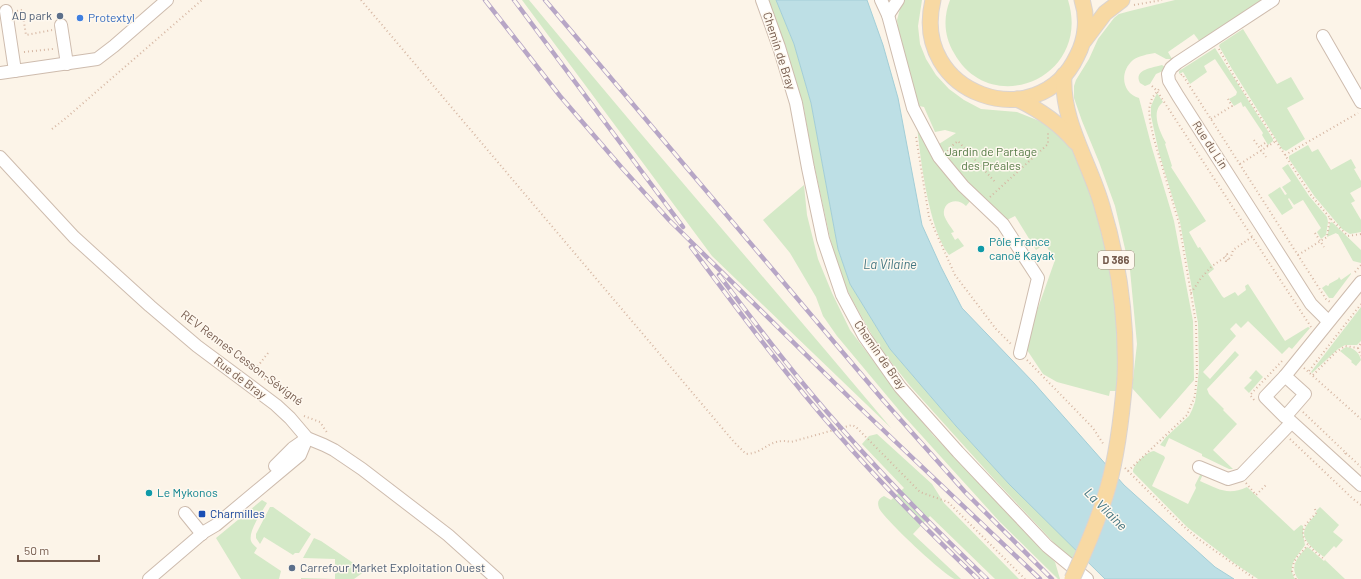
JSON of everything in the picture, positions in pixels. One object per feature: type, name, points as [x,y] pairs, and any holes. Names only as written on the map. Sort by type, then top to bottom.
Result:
[{"type":"main road","points":[[934,0],[930,22],[934,45],[941,62],[952,76],[961,84],[982,95],[1005,100],[1028,97],[1043,91],[1056,83],[1076,60],[1083,42],[1085,28],[1085,15],[1082,0]]},
{"type":"main road","points":[[1083,42],[1106,13],[1127,3]]},
{"type":"main road","points":[[1064,75],[1067,111],[1080,147]]},
{"type":"main road","points":[[1017,99],[1038,110],[1054,121],[1080,147]]},
{"type":"main road","name":"D 386","points":[[1072,579],[1093,532],[1108,486],[1120,432],[1126,378],[1125,326],[1122,294],[1115,257],[1098,192],[1080,147]]},
{"type":"street","points":[[0,73],[97,59],[167,0]]},
{"type":"street","name":"Chemin de Bray","points":[[762,0],[779,46],[796,103],[823,239],[842,295],[864,336],[900,387],[958,452],[1047,546],[1087,579]]},
{"type":"street","points":[[881,0],[888,15],[913,108],[939,157],[963,186],[1003,224],[1038,278],[1020,353]]},
{"type":"street","points":[[888,15],[898,0]]},
{"type":"street","points":[[1169,81],[1168,74],[1171,68],[1273,0]]},
{"type":"street","points":[[6,12],[15,71]]},
{"type":"street","points":[[61,25],[67,64]]},
{"type":"street","points":[[1323,36],[1361,102]]},
{"type":"street","name":"Rue du Lin","points":[[1169,81],[1312,304],[1328,321]]},
{"type":"street","name":"Rue de Bray","points":[[0,157],[74,237],[144,301],[197,346],[276,405],[290,418],[307,438],[329,447],[362,469],[448,535],[492,577]]},
{"type":"street","points":[[1361,282],[1328,321],[1298,362],[1265,397],[1288,420],[1361,485]]},
{"type":"street","points":[[1199,467],[1228,479],[1241,475],[1288,420],[1305,394],[1285,376]]},
{"type":"street","points":[[149,579],[203,533],[293,448],[307,438]]},
{"type":"street","points":[[185,514],[203,533]]},
{"type":"path","points":[[52,129],[202,0]]},
{"type":"path","points":[[361,0],[734,442],[746,454],[755,454],[776,442],[783,440],[791,442],[852,425],[920,492],[948,502],[1025,579]]},
{"type":"path","points":[[1127,3],[1162,0]]},
{"type":"path","points":[[6,12],[22,10],[26,34],[52,30],[53,36]]},
{"type":"path","points":[[1213,40],[1235,78],[1311,195],[1330,218],[1348,236],[1361,234]]},
{"type":"path","points":[[13,54],[55,48]]},
{"type":"path","points":[[1128,471],[1187,415],[1193,403],[1197,372],[1198,346],[1196,323],[1179,223],[1154,139],[1149,109],[1152,98],[1157,91],[1173,78],[1175,71],[1179,75],[1182,74],[1326,299],[1332,303]]},
{"type":"path","points":[[1152,86],[1157,91],[1311,328]]},
{"type":"path","points":[[1211,119],[1232,106],[1228,99]]},
{"type":"path","points":[[1285,155],[1361,111]]},
{"type":"path","points":[[915,136],[929,217],[955,275],[996,329],[1093,428],[1104,446]]},
{"type":"path","points":[[981,204],[994,194],[1048,144],[1049,138]]},
{"type":"path","points":[[1254,140],[1266,157]]},
{"type":"path","points":[[939,157],[948,152],[948,149],[958,141],[996,182]]},
{"type":"path","points":[[1240,164],[1276,141]]},
{"type":"path","points":[[1261,146],[1265,143],[1268,146]]},
{"type":"path","points":[[1298,255],[1327,236],[1330,218]]},
{"type":"path","points":[[1315,232],[1324,247]]},
{"type":"path","points":[[1228,260],[1232,257],[1233,250],[1252,237]]},
{"type":"path","points":[[1228,256],[1227,254],[1225,255],[1228,260]]},
{"type":"path","points":[[1191,294],[1201,278],[1212,266],[1224,258],[1226,261],[1228,260]]},
{"type":"path","points":[[1308,371],[1361,304]]},
{"type":"path","points":[[1358,348],[1361,343]]},
{"type":"path","points":[[1312,375],[1336,352],[1345,346],[1358,348]]},
{"type":"path","points":[[1358,348],[1361,356]]},
{"type":"path","points":[[256,369],[268,353]]},
{"type":"path","points":[[1298,362],[1361,419]]},
{"type":"path","points":[[1300,409],[1361,467]]},
{"type":"path","name":"REV Rennes Cesson-Sévigné","points":[[303,416],[320,422],[331,437]]},
{"type":"path","points":[[1336,463],[1346,453]]},
{"type":"path","points":[[1123,466],[1197,538],[1255,579]]},
{"type":"path","points":[[1241,475],[1256,495],[1266,485]]},
{"type":"path","points":[[1315,509],[1316,513],[1305,526],[1303,531],[1308,545],[1325,560]]},
{"type":"path","points":[[1296,579],[1292,571],[1294,562],[1308,545]]},
{"type":"green space","points":[[522,0],[529,0],[891,428],[712,256]]},
{"type":"green space","points":[[767,0],[776,0],[794,44],[811,103],[838,249],[850,284],[890,349],[956,426],[1009,484],[1076,550],[1072,562],[993,478],[911,387],[878,346],[854,303],[842,280],[830,238],[812,155],[803,104],[785,48]]},
{"type":"green space","name":"Jardin de Partage des Préales","points":[[904,0],[922,0],[918,26],[920,44],[926,59],[936,75],[949,89],[964,100],[981,109],[1017,112],[1042,122],[1057,131],[1067,142],[1077,157],[1090,190],[1112,277],[1119,358],[1117,391],[1110,391],[1109,396],[1057,382],[1043,374],[1027,350],[1027,339],[1055,260],[1045,244],[1036,250],[1015,216],[1007,220],[978,195],[945,155],[939,144],[956,133],[945,130],[935,132],[924,107],[919,106],[899,36],[897,20]]},
{"type":"green space","points":[[950,0],[1068,0],[1072,27],[1066,50],[1052,68],[1034,80],[1013,86],[991,84],[971,73],[954,53],[951,47],[946,34],[946,13]]},
{"type":"green space","points":[[1175,0],[1264,0],[1200,42],[1194,34],[1168,52],[1172,59],[1166,59],[1155,53],[1138,57],[1129,65],[1124,76],[1124,82],[1129,92],[1139,98],[1174,221],[1193,321],[1194,380],[1160,419],[1132,388],[1137,344],[1130,270],[1115,206],[1074,98],[1074,86],[1098,39],[1114,18],[1119,14]]},
{"type":"green space","points":[[1243,29],[1277,84],[1291,77],[1304,99],[1287,108],[1305,139],[1286,151],[1282,149],[1219,46]]},
{"type":"green space","points":[[1215,48],[1273,139],[1273,141],[1268,145],[1262,135],[1263,133],[1245,106],[1243,107],[1241,102],[1234,106],[1229,99],[1236,95],[1237,92],[1215,59],[1204,66],[1207,72],[1190,84],[1183,72],[1179,74],[1179,71]]},
{"type":"green space","points":[[1162,65],[1165,67],[1163,71],[1156,74],[1150,84],[1145,86],[1140,83],[1139,75],[1142,72],[1149,68]]},
{"type":"green space","points":[[1157,93],[1163,102],[1157,111],[1157,122],[1166,143],[1171,167],[1206,221],[1189,232],[1198,248],[1200,247],[1214,269],[1208,274],[1222,296],[1224,298],[1235,292],[1238,296],[1246,290],[1245,286],[1248,284],[1285,341],[1308,327],[1310,328],[1292,349],[1289,347],[1282,354],[1248,321],[1241,328],[1236,323],[1230,329],[1236,336],[1203,372],[1210,379],[1235,351],[1239,355],[1207,389],[1209,394],[1237,424],[1213,450],[1233,469],[1229,469],[1202,456],[1202,454],[1169,438],[1165,447],[1160,445],[1166,437],[1189,416],[1195,402],[1199,369],[1198,323],[1180,222],[1159,153],[1151,116],[1151,106]]},
{"type":"green space","points":[[917,125],[971,200],[966,206],[963,203],[955,201],[945,206],[944,215],[954,232],[951,233],[955,240],[958,238],[964,246],[949,255],[942,244],[931,212],[920,156]]},
{"type":"green space","points":[[1308,145],[1312,152],[1318,149],[1331,170],[1351,159],[1356,168],[1354,169],[1361,181],[1361,187],[1350,193],[1355,201],[1351,203],[1361,220],[1361,232],[1350,234],[1342,229],[1315,197],[1289,159],[1289,156]]},
{"type":"green space","points":[[1288,164],[1309,196],[1327,217],[1328,222],[1326,235],[1321,239],[1317,232],[1321,228],[1303,200],[1294,205],[1289,198],[1288,199],[1293,208],[1282,215],[1268,195],[1280,187],[1285,195],[1287,194],[1282,187],[1291,181],[1282,168]]},
{"type":"green space","points":[[804,185],[807,215],[818,259],[832,293],[850,330],[933,435],[1055,562],[1060,579],[1058,579],[999,521],[903,415],[837,336],[823,316],[816,297],[790,253],[763,220]]},
{"type":"green space","points":[[1332,222],[1361,250],[1361,263],[1353,261],[1338,234],[1336,233],[1327,237],[1330,223]]},
{"type":"green space","points":[[1351,273],[1333,298],[1329,298],[1322,288],[1326,285],[1328,286],[1339,277],[1341,280]]},
{"type":"green space","points":[[1361,307],[1361,341],[1357,345],[1345,345],[1338,349],[1312,373],[1311,372]]},
{"type":"green space","points":[[1346,347],[1354,349],[1359,355],[1361,360],[1356,366],[1340,351]]},
{"type":"green space","points":[[1256,370],[1263,377],[1249,393],[1244,388],[1252,380],[1249,378]]},
{"type":"green space","points":[[877,434],[932,484],[944,503],[1019,579],[995,579],[930,516],[913,534],[961,579],[955,579],[949,576],[928,558],[891,523],[879,508],[878,501],[884,496],[891,500],[904,488],[862,444],[869,436]]},
{"type":"green space","points":[[1154,451],[1165,458],[1152,486],[1188,504],[1201,473],[1203,474],[1200,481],[1218,489],[1234,491],[1247,487],[1294,531],[1301,525],[1303,526],[1305,545],[1292,565],[1295,579],[1258,579],[1234,563],[1187,527],[1133,472],[1135,465],[1141,459]]},
{"type":"green space","points":[[262,500],[267,503],[253,527],[251,541],[257,548],[254,553],[281,571],[279,579],[241,579],[216,538]]},
{"type":"green space","points":[[270,507],[273,507],[311,534],[299,553],[295,553],[293,555],[264,537],[260,544],[256,538],[256,534]]},
{"type":"green space","points":[[1320,507],[1339,525],[1333,532],[1343,540],[1336,548],[1334,546],[1324,557],[1310,545],[1304,533],[1307,525]]},
{"type":"green space","points":[[314,538],[321,541],[365,571],[354,579],[335,579],[335,559],[303,558]]},
{"type":"green space","points":[[1307,547],[1324,561],[1325,560],[1345,579],[1298,579],[1294,570],[1296,562]]},
{"type":"green space","points":[[301,578],[335,579],[301,579]]},
{"type":"water","name":"La Vilaine","points":[[776,0],[867,0],[883,45],[898,98],[922,225],[962,308],[1034,383],[1124,485],[1215,567],[1234,579],[1105,579],[1009,484],[956,426],[890,349],[850,284],[838,249],[811,103],[794,44]]},
{"type":"railway","points":[[485,0],[560,96],[669,220],[858,406],[1040,579]]},
{"type":"railway","points":[[514,0],[683,227]]},
{"type":"railway","points":[[545,0],[883,400],[965,492],[1052,579]]},
{"type":"railway","points":[[691,247],[780,365],[837,433],[906,508],[978,579]]},
{"type":"railway","points":[[719,275],[763,334],[842,429],[913,506],[987,579]]},
{"type":"place","name":"AD park","points":[[60,16]]},
{"type":"place","name":"Protextyl","points":[[80,18]]},
{"type":"place","name":"Pôle France canoë Kayak","points":[[981,249]]},
{"type":"place","name":"Le Mykonos","points":[[149,493]]},
{"type":"place","name":"Charmilles","points":[[202,514]]},
{"type":"place","name":"Carrefour Market Exploitation Ouest","points":[[292,568]]}]
